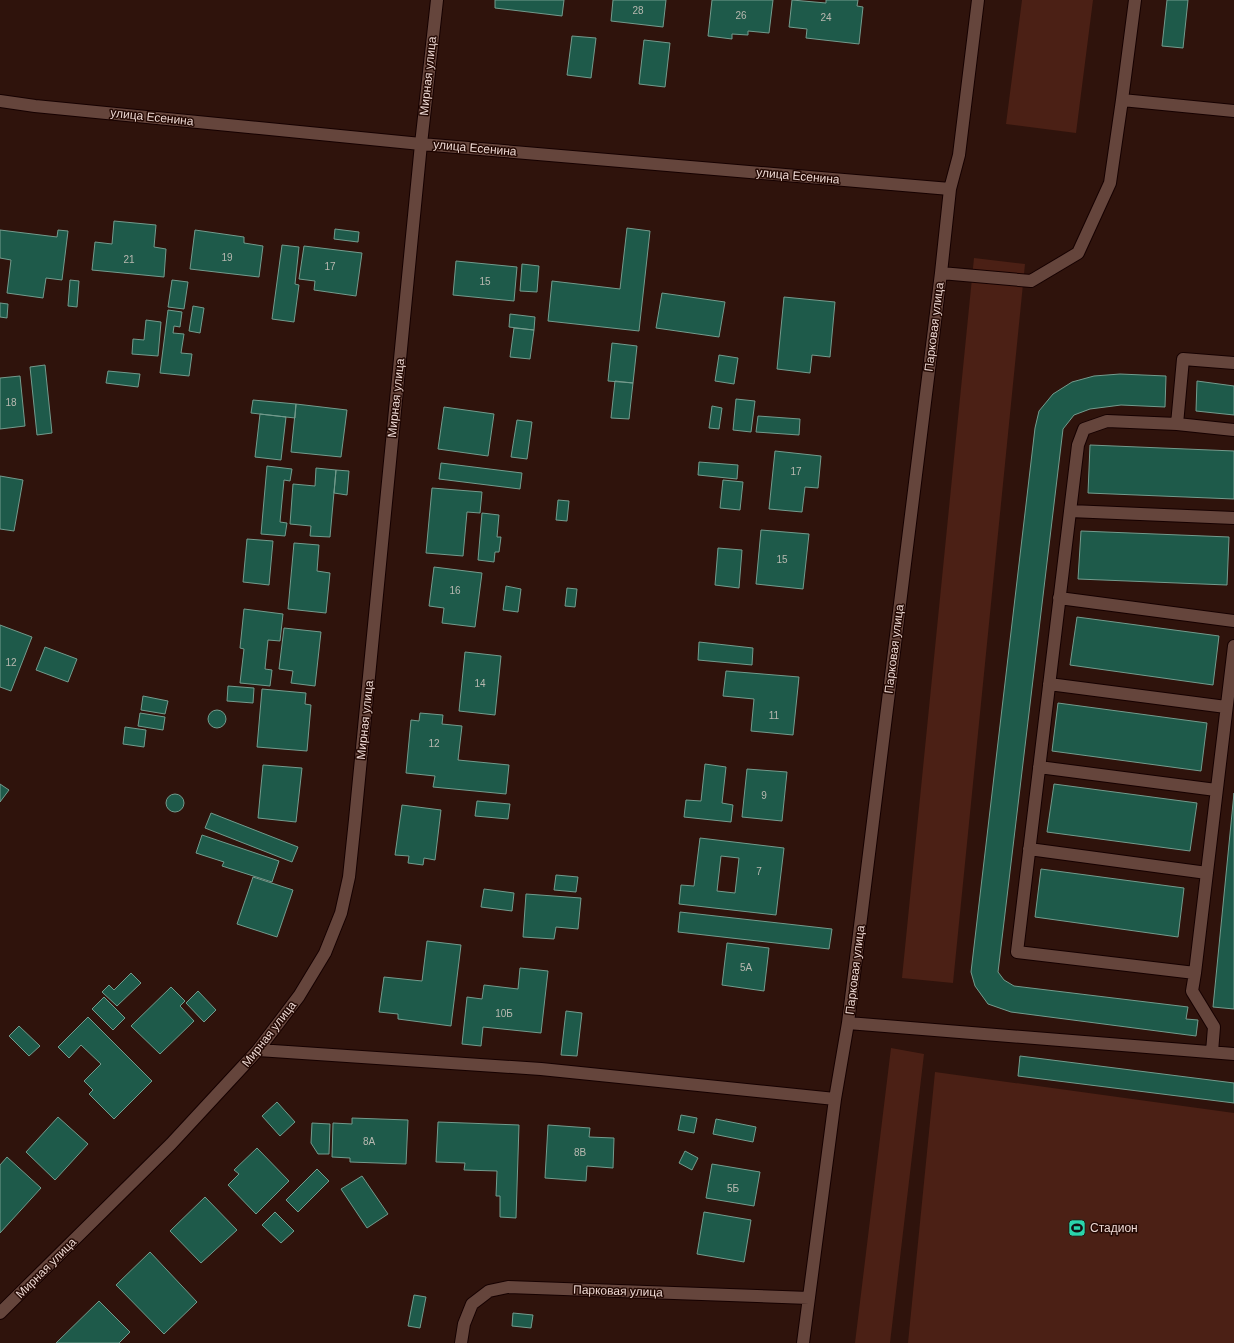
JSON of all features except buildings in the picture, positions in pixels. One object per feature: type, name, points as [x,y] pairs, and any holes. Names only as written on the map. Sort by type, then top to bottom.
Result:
[{"type":"street","name":"Мирная улица","points":[[0,1313],[171,1144],[258,1050],[299,996],[325,953],[341,913],[349,877],[421,144],[437,0]]},
{"type":"street","name":"Парковая улица","points":[[803,1343],[835,1099],[848,1023],[941,273],[950,189],[959,155],[978,0]]},
{"type":"street","points":[[941,273],[1031,281],[1078,253],[1110,183],[1134,0]]},
{"type":"street","points":[[1122,100],[1234,111]]},
{"type":"street","name":"улица Есенина","points":[[0,101],[50,108],[421,144],[950,189]]},
{"type":"street","points":[[1177,424],[1183,359],[1234,363]]},
{"type":"street","points":[[1195,973],[1017,952],[1078,446],[1084,429],[1107,421],[1177,424],[1234,430]]},
{"type":"street","points":[[1070,511],[1234,518]]},
{"type":"street","points":[[1059,598],[1234,621]]},
{"type":"street","points":[[1212,1052],[1214,1026],[1192,991],[1234,646]]},
{"type":"street","points":[[1049,684],[1226,707]]},
{"type":"street","points":[[1039,767],[1216,790]]},
{"type":"street","points":[[1029,849],[1207,873]]},
{"type":"street","points":[[848,1023],[1234,1054]]},
{"type":"street","points":[[258,1050],[541,1069],[835,1099]]},
{"type":"street","name":"Парковая улица","points":[[461,1343],[464,1324],[472,1304],[489,1291],[508,1287],[809,1298]]},
{"type":"shaded area","points":[[1022,0],[1093,0],[1076,133],[1006,124]]},
{"type":"shaded area","points":[[974,258],[1025,264],[953,983],[902,978]]},
{"type":"shaded area","points":[[891,1048],[924,1054],[890,1343],[855,1343]]},
{"type":"shaded area","name":"Стадион","points":[[935,1072],[1234,1113],[1234,1343],[908,1343]]},
{"type":"place","name":"Стадион","points":[[1077,1228]]}]
